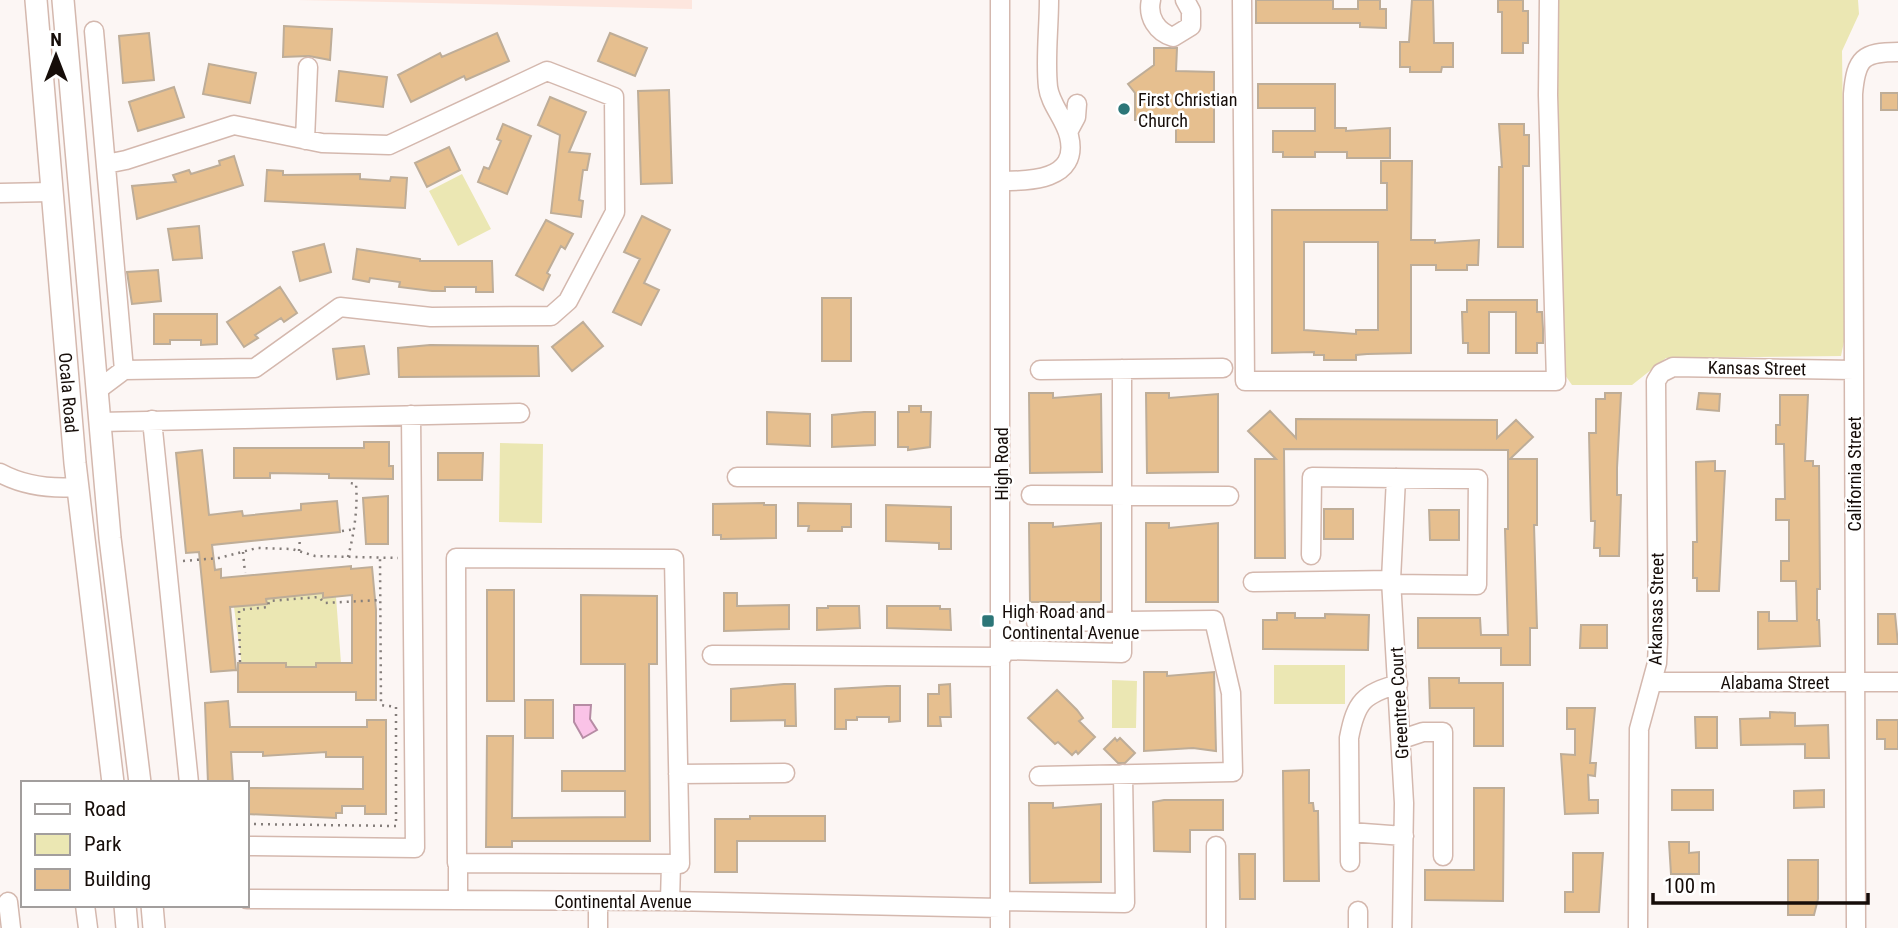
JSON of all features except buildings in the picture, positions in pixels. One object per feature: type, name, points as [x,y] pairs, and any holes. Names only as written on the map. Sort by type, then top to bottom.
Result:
[{"type":"main road","name":"Ocala Road","points":[[36,0],[78,487],[113,781]]},
{"type":"main road","name":"Ocala Road","points":[[63,0],[99,422],[140,781]]},
{"type":"main road","points":[[49,166],[75,164]]},
{"type":"main road","points":[[51,192],[78,188]]},
{"type":"main road","points":[[72,422],[99,422]]},
{"type":"main road","points":[[125,907],[127,928]]},
{"type":"main road","points":[[152,907],[155,928]]},
{"type":"street","name":"High Road","points":[[1000,0],[1000,928]]},
{"type":"street","points":[[1000,181],[1030,181],[1051,176],[1061,169],[1067,158],[1070,145],[1068,132],[1048,89],[1049,0]]},
{"type":"street","points":[[1151,0],[1149,15],[1165,35],[1173,37],[1191,26],[1191,11],[1185,0]]},
{"type":"street","points":[[1242,0],[1245,381],[1556,381],[1548,95],[1549,0]]},
{"type":"street","points":[[94,31],[124,370]]},
{"type":"street","name":"California Street","points":[[1856,928],[1854,78],[1863,58],[1872,53],[1898,52]]},
{"type":"street","points":[[305,140],[308,67]]},
{"type":"street","points":[[75,164],[126,160],[234,125],[305,140],[389,145],[547,71],[614,97],[615,212],[568,301],[551,316],[430,317],[340,307],[255,368],[124,370],[96,391]]},
{"type":"street","points":[[1068,132],[1076,117],[1077,104]]},
{"type":"street","points":[[0,193],[51,192]]},
{"type":"street","points":[[92,344],[124,370]]},
{"type":"street","name":"Kansas Street","points":[[1661,373],[1673,367],[1854,370]]},
{"type":"street","points":[[1040,370],[1223,368]]},
{"type":"street","points":[[712,655],[1122,653],[1122,369]]},
{"type":"street","name":"Arkansas Street","points":[[1638,928],[1639,729],[1641,711],[1653,682],[1658,642],[1657,381],[1661,373]]},
{"type":"street","points":[[99,422],[520,413]]},
{"type":"street","points":[[248,846],[415,848],[411,415]]},
{"type":"street","points":[[152,420],[188,781]]},
{"type":"street","points":[[0,473],[14,481],[57,488],[78,487]]},
{"type":"street","points":[[737,477],[1001,477]]},
{"type":"street","points":[[1253,582],[1477,584],[1478,479],[1311,477],[1311,555]]},
{"type":"street","name":"Greentree Court","points":[[1396,478],[1391,582],[1402,739],[1402,928]]},
{"type":"street","points":[[1031,495],[1229,496]]},
{"type":"street","points":[[458,863],[680,864],[674,559],[456,558],[458,900]]},
{"type":"street","points":[[1036,622],[1214,620],[1231,693],[1233,772],[1039,776]]},
{"type":"street","name":"Alabama Street","points":[[1653,682],[1898,682]]},
{"type":"street","points":[[1350,863],[1349,737],[1353,719],[1364,699],[1374,691],[1398,684]]},
{"type":"street","points":[[1402,739],[1423,733],[1443,732],[1443,856]]},
{"type":"street","points":[[678,774],[785,773]]},
{"type":"street","name":"Continental Avenue","points":[[248,900],[1125,903],[1123,774]]},
{"type":"street","points":[[1350,832],[1404,836]]},
{"type":"street","points":[[1216,846],[1216,928]]},
{"type":"street","points":[[670,864],[670,901]]},
{"type":"street","points":[[598,901],[598,928]]},
{"type":"street","points":[[10,902],[11,928]]},
{"type":"street","points":[[85,907],[88,928]]},
{"type":"path","points":[[348,557],[355,529],[356,484],[350,483]]},
{"type":"path","points":[[342,531],[355,529]]},
{"type":"path","points":[[299,551],[300,538]]},
{"type":"path","points":[[166,563],[219,558],[257,548],[299,551],[315,556],[412,557]]},
{"type":"path","points":[[243,552],[245,573]]},
{"type":"path","points":[[248,824],[396,826],[396,707],[381,705],[380,558]]},
{"type":"path","points":[[240,662],[239,610],[268,607],[270,601],[319,597],[324,603],[380,600]]},
{"type":"shaded area","points":[[297,0],[692,0],[692,9]]},
{"type":"shaded area","points":[[574,705],[591,705],[590,719],[597,730],[583,738],[574,722]]},
{"type":"green space","points":[[1555,0],[1858,0],[1859,14],[1842,51],[1846,332],[1841,356],[1666,358],[1632,385],[1572,385],[1560,368]]},
{"type":"green space","points":[[462,174],[491,229],[458,246],[429,191]]},
{"type":"green space","points":[[500,443],[543,444],[542,523],[499,522]]},
{"type":"green space","points":[[323,593],[324,598],[336,597],[341,663],[316,663],[316,667],[286,667],[286,663],[242,667],[234,607],[266,604],[266,599]]},
{"type":"green space","points":[[1274,665],[1345,665],[1345,704],[1274,704]]},
{"type":"green space","points":[[1112,680],[1137,681],[1136,728],[1112,728]]},
{"type":"place","name":"First Christian Church","points":[[1124,109]]},
{"type":"place","name":"High Road and Continental Avenue","points":[[988,621]]}]
